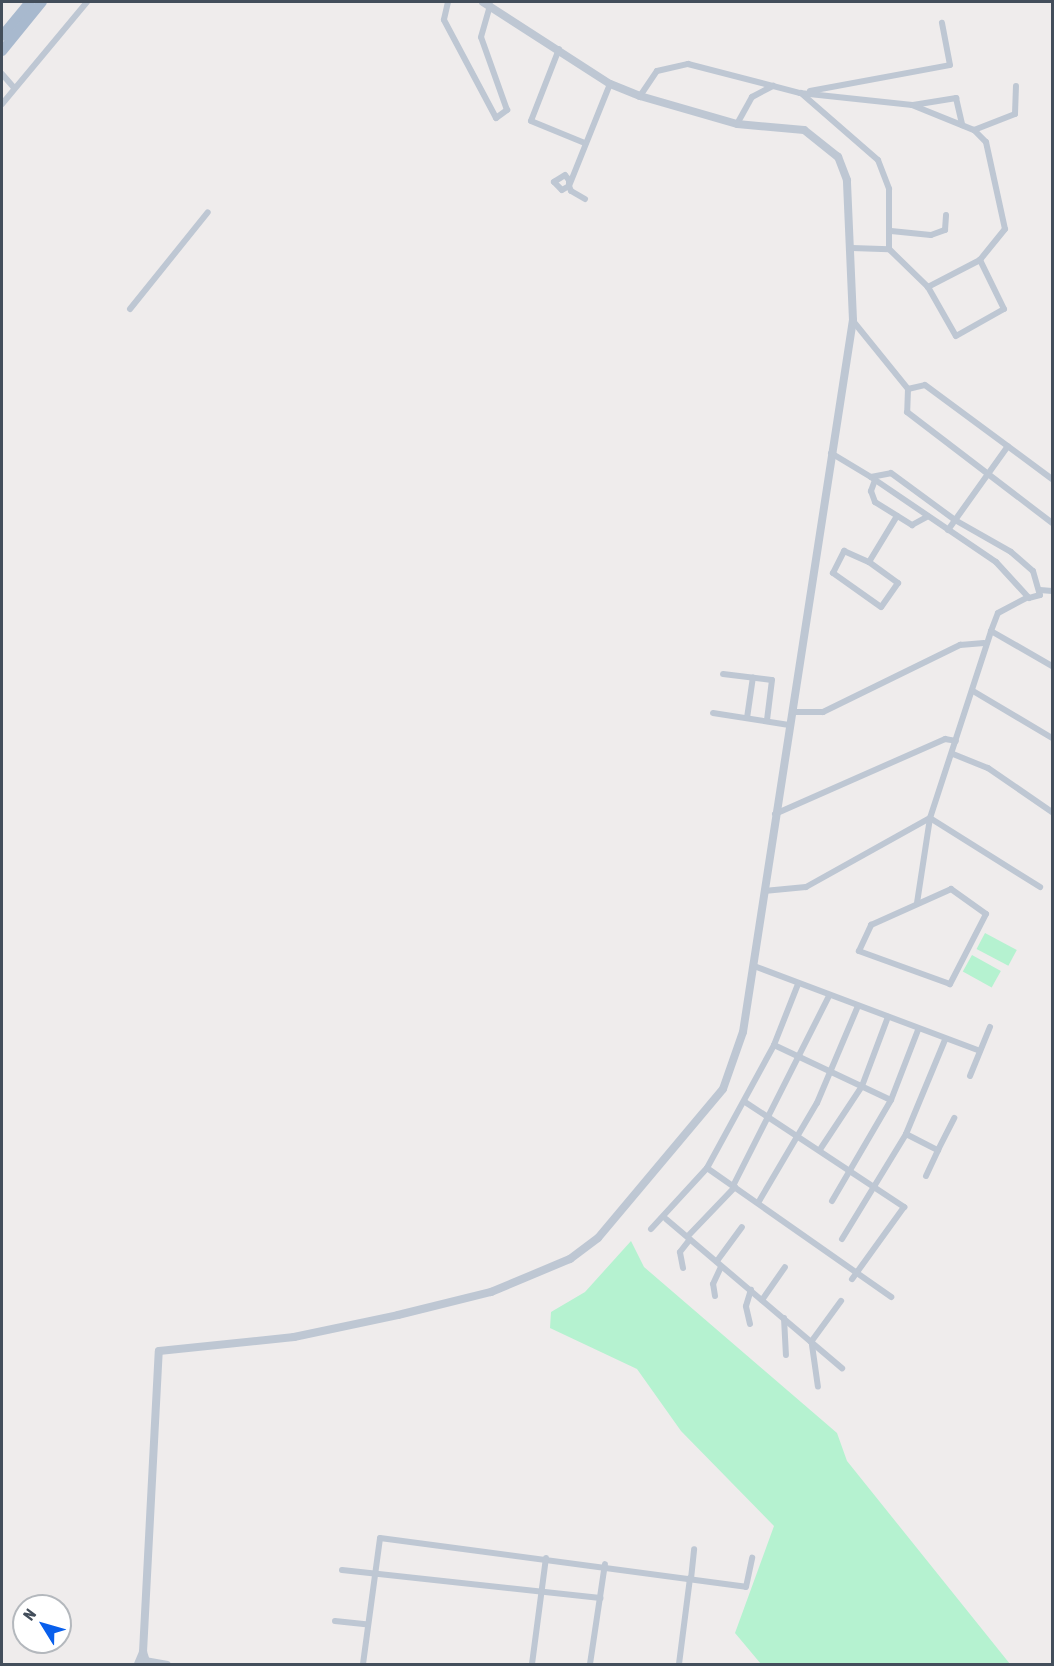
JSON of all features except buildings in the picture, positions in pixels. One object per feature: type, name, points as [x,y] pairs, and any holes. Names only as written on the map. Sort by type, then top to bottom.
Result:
[{"type":"main road","points":[[2,36],[30,2]]},
{"type":"main road","points":[[2,51],[42,2]]},
{"type":"street","points":[[2,104],[87,2]]},
{"type":"street","points":[[168,1665],[142,1660],[159,1351],[294,1337],[398,1315],[491,1292],[570,1259],[597,1238],[723,1089],[743,1032],[853,320],[852,248],[847,180],[838,157],[804,130],[737,124],[640,96],[610,84],[486,3],[481,37],[507,106],[501,117],[488,111],[444,20],[448,2]]},
{"type":"street","points":[[800,93],[950,65],[942,23]]},
{"type":"street","points":[[559,49],[531,121],[585,143]]},
{"type":"street","points":[[640,96],[657,71],[688,64],[800,93],[912,105],[956,98],[962,125]]},
{"type":"street","points":[[2,74],[14,88]]},
{"type":"street","points":[[585,199],[569,186],[610,84]]},
{"type":"street","points":[[737,124],[752,97],[773,86]]},
{"type":"street","points":[[974,130],[1015,114],[1016,86]]},
{"type":"street","points":[[800,93],[878,160],[889,189],[891,231],[889,249]]},
{"type":"street","points":[[912,105],[974,130],[986,142],[1005,230],[980,260],[928,286]]},
{"type":"street","points":[[130,309],[208,212]]},
{"type":"street","points":[[891,231],[931,235],[945,230],[946,214]]},
{"type":"street","points":[[852,248],[889,249],[928,286],[956,336],[1004,309],[980,260]]},
{"type":"street","points":[[853,320],[908,390],[907,412],[1053,522]]},
{"type":"street","points":[[908,390],[925,385],[1053,479]]},
{"type":"street","points":[[948,530],[1008,446]]},
{"type":"street","points":[[831,453],[873,478],[996,562],[1028,597]]},
{"type":"street","points":[[873,478],[891,473],[955,520],[1011,552],[1033,571],[1040,590]]},
{"type":"street","points":[[873,478],[873,498],[897,516],[912,525],[928,516]]},
{"type":"street","points":[[869,562],[897,516]]},
{"type":"street","points":[[844,551],[869,562],[898,583],[881,607],[834,575],[844,551]]},
{"type":"street","points":[[1040,590],[1053,591]]},
{"type":"street","points":[[917,903],[930,818],[973,691],[984,643],[999,613],[1028,597],[1035,598],[1040,590]]},
{"type":"street","points":[[991,631],[1053,666]]},
{"type":"street","points":[[792,711],[823,712],[960,645],[984,643]]},
{"type":"street","points":[[723,674],[772,680],[767,720]]},
{"type":"street","points":[[747,718],[753,677]]},
{"type":"street","points":[[973,691],[1053,738]]},
{"type":"street","points":[[713,713],[789,725]]},
{"type":"street","points":[[775,814],[939,741],[956,741]]},
{"type":"street","points":[[953,754],[988,768],[1053,812]]},
{"type":"street","points":[[764,891],[806,887],[930,818]]},
{"type":"street","points":[[930,818],[1040,887]]},
{"type":"street","points":[[951,889],[986,914],[950,984],[859,951],[871,925],[917,903],[951,889]]},
{"type":"street","points":[[754,966],[918,1030],[980,1051]]},
{"type":"street","points":[[651,1229],[666,1219],[707,1168],[774,1045],[798,984]]},
{"type":"street","points":[[684,1268],[680,1252],[689,1238],[734,1187],[802,1058],[829,996]]},
{"type":"street","points":[[758,1203],[831,1074],[858,1006]]},
{"type":"street","points":[[821,1148],[862,1086],[888,1017]]},
{"type":"street","points":[[970,1076],[990,1027]]},
{"type":"street","points":[[832,1201],[891,1100],[918,1030]]},
{"type":"street","points":[[842,1239],[906,1134],[945,1040]]},
{"type":"street","points":[[774,1045],[831,1074],[891,1100]]},
{"type":"street","points":[[745,1102],[852,1168],[904,1207],[854,1276]]},
{"type":"street","points":[[926,1176],[954,1118]]},
{"type":"street","points":[[906,1134],[938,1150]]},
{"type":"street","points":[[707,1168],[758,1203],[854,1276],[891,1297]]},
{"type":"street","points":[[666,1219],[842,1368]]},
{"type":"street","points":[[715,1296],[713,1284],[719,1264],[742,1227]]},
{"type":"street","points":[[762,1300],[785,1267]]},
{"type":"street","points":[[750,1324],[746,1306],[751,1290]]},
{"type":"street","points":[[818,1387],[812,1344],[841,1301]]},
{"type":"street","points":[[784,1318],[786,1355]]},
{"type":"street","points":[[363,1665],[366,1624],[380,1538],[605,1564],[746,1587],[752,1558]]},
{"type":"street","points":[[680,1665],[694,1550]]},
{"type":"street","points":[[532,1665],[546,1558]]},
{"type":"street","points":[[590,1665],[605,1564]]},
{"type":"street","points":[[342,1570],[600,1598]]},
{"type":"street","points":[[335,1621],[366,1624]]},
{"type":"green space","points":[[985,933],[1017,950],[1008,966],[977,949]]},
{"type":"green space","points":[[972,955],[1001,971],[992,988],[963,972]]},
{"type":"green space","points":[[631,1241],[644,1267],[837,1433],[847,1461],[1010,1664],[761,1664],[735,1633],[774,1526],[681,1431],[637,1369],[550,1328],[551,1312],[585,1292]]}]
